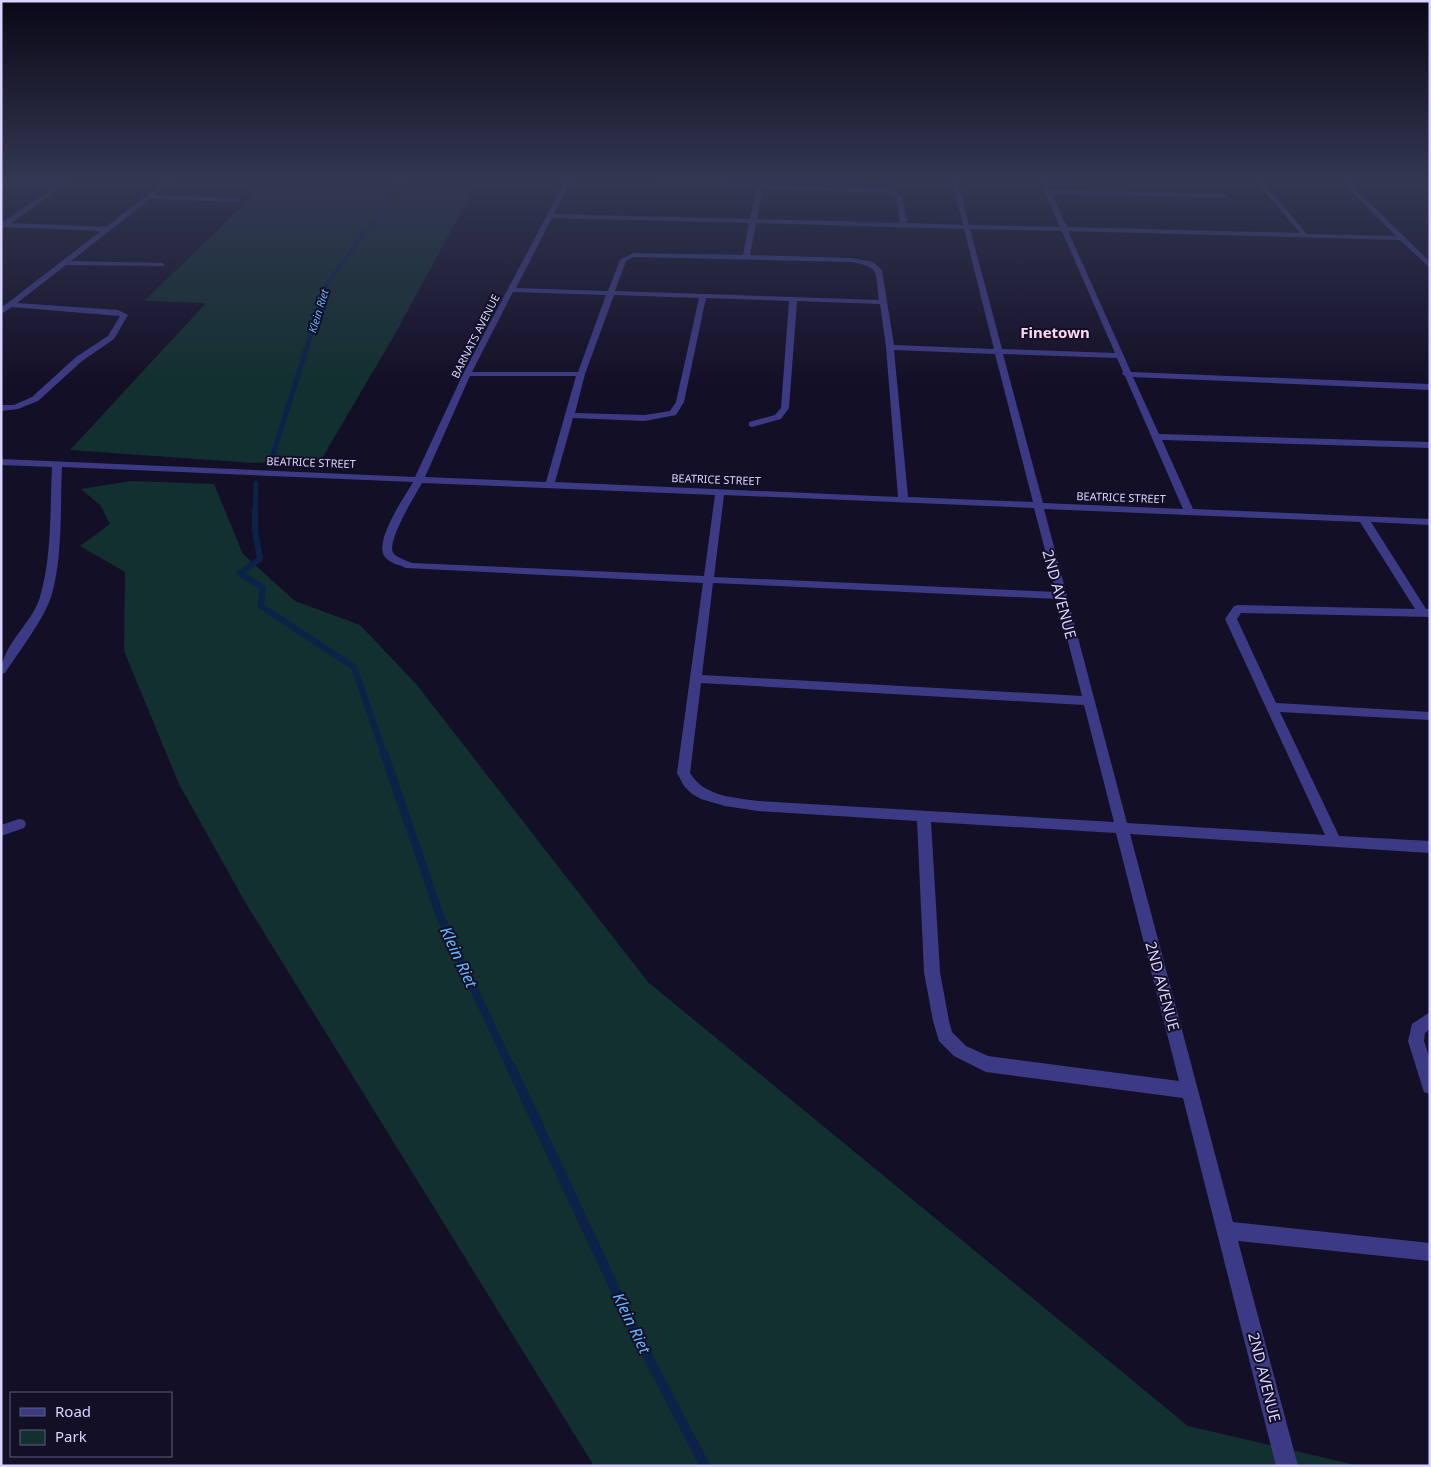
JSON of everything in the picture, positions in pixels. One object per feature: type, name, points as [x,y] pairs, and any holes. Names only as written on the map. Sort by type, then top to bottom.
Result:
[{"type":"street","points":[[1,312],[84,247]]},
{"type":"street","name":"BARNATS AVENUE","points":[[533,247],[467,374],[418,479],[388,537],[386,550],[390,558],[400,563],[420,566],[709,581]]},
{"type":"street","points":[[746,256],[748,247]]},
{"type":"street","name":"2ND AVENUE","points":[[971,247],[1287,1466]]},
{"type":"street","points":[[1072,247],[1126,374],[1189,512]]},
{"type":"street","points":[[1413,247],[1426,259],[1430,266]]},
{"type":"street","points":[[550,485],[581,374],[610,293],[623,260],[627,257],[659,255],[746,256],[851,260],[871,263],[878,270],[890,347],[902,500]]},
{"type":"street","points":[[64,263],[162,265]]},
{"type":"street","points":[[511,290],[884,302]]},
{"type":"street","points":[[569,414],[645,418],[673,414],[680,402],[702,296]]},
{"type":"street","points":[[752,424],[778,417],[784,408],[792,299]]},
{"type":"street","points":[[1,408],[15,407],[35,399],[79,359],[111,337],[124,316],[118,312],[10,305]]},
{"type":"street","points":[[890,347],[1119,356]]},
{"type":"street","points":[[467,374],[581,374]]},
{"type":"street","points":[[1126,374],[1430,387]]},
{"type":"street","points":[[1156,437],[1430,445]]},
{"type":"street","name":"BEATRICE STREET","points":[[1,462],[1430,522]]},
{"type":"street","points":[[1,670],[25,634],[45,598],[52,558],[57,465]]},
{"type":"street","points":[[720,492],[697,679],[683,773],[689,786],[700,793],[712,799],[758,806],[1430,847]]},
{"type":"street","points":[[1364,520],[1426,613]]},
{"type":"street","points":[[709,581],[1061,596]]},
{"type":"street","points":[[1334,840],[1232,620],[1238,610],[1426,613]]},
{"type":"street","points":[[697,679],[1088,701]]},
{"type":"street","points":[[1272,707],[1430,716]]},
{"type":"street","points":[[924,816],[932,972],[945,1036],[960,1051],[986,1064],[1190,1091]]},
{"type":"street","points":[[1,831],[18,824]]},
{"type":"street","points":[[1430,1019],[1418,1028],[1416,1041],[1430,1086]]},
{"type":"street","points":[[1227,1231],[1430,1252]]},
{"type":"green space","points":[[199,247],[442,247],[395,334],[321,460],[253,463],[70,450],[206,303],[144,301]]},
{"type":"green space","points":[[131,481],[214,484],[243,554],[295,601],[360,625],[417,685],[648,982],[1188,1426],[1360,1466],[594,1466],[245,902],[179,784],[124,651],[125,572],[80,546],[110,524],[100,505],[81,489]]},
{"type":"waterway","name":"Klein Riet","points":[[314,325],[327,284],[354,247]]},
{"type":"waterway","name":"Klein Riet","points":[[270,464],[314,324]]},
{"type":"waterway","name":"Klein Riet","points":[[255,513],[256,483]]},
{"type":"waterway","name":"Klein Riet","points":[[255,513],[255,531],[260,559],[240,573],[263,588],[261,606],[354,667],[384,754]]},
{"type":"waterway","name":"Klein Riet","points":[[384,753],[440,916],[510,1066]]},
{"type":"waterway","name":"Klein Riet","points":[[510,1065],[636,1334],[705,1466]]},
{"type":"district","name":"Finetown","points":[[1055,332]]}]
